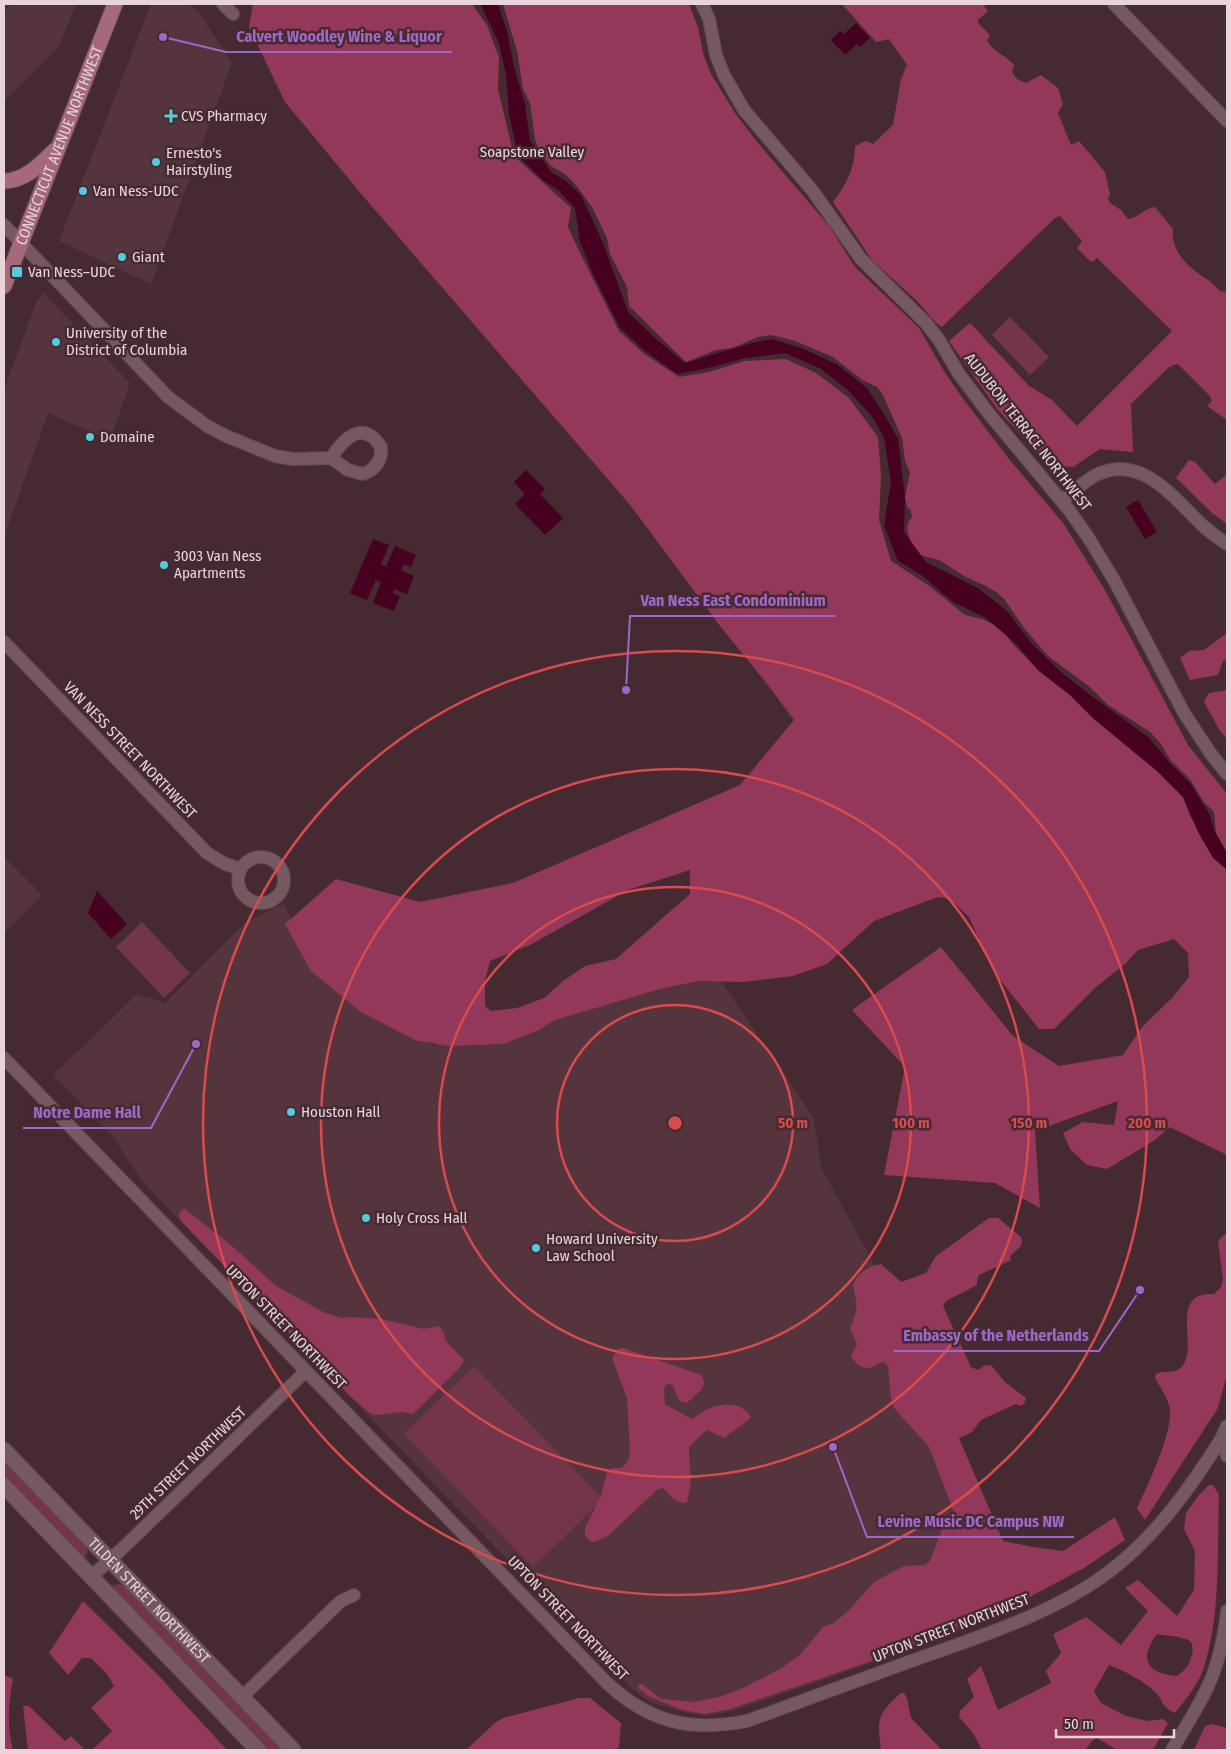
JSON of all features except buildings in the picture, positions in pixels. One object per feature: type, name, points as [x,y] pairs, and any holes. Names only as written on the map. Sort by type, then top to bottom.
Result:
[{"type":"main road","name":"CONNECTICUT AVENUE NORTHWEST","points":[[4,286],[116,4]]},
{"type":"main road","points":[[4,181],[18,179],[32,171],[60,145]]},
{"type":"street","points":[[224,4],[232,14]]},
{"type":"street","name":"AUDUBON TERRACE NORTHWEST","points":[[702,4],[709,19],[716,55],[724,75],[744,110],[812,190],[861,259],[878,278],[926,323],[959,374],[990,415],[1062,500],[1102,558],[1184,713],[1211,754],[1227,774]]},
{"type":"street","points":[[1114,4],[1227,121]]},
{"type":"street","points":[[4,225],[168,396],[207,426],[275,456],[293,459],[331,458]]},
{"type":"street","points":[[1062,500],[1095,475],[1112,470],[1131,470],[1157,482],[1173,495],[1209,531],[1227,544]]},
{"type":"street","name":"VAN NESS STREET NORTHWEST","points":[[4,642],[207,854],[225,864],[241,869]]},
{"type":"street","name":"UPTON STREET NORTHWEST","points":[[4,1058],[615,1690],[644,1711],[663,1718],[693,1726],[723,1726],[747,1721],[962,1643],[1071,1597],[1110,1571],[1138,1546],[1175,1506],[1222,1439],[1227,1426]]},
{"type":"street","name":"29TH STREET NORTHWEST","points":[[91,1577],[306,1371]]},
{"type":"street","points":[[1222,1439],[1227,1456]]},
{"type":"street","name":"TILDEN STREET NORTHWEST","points":[[4,1450],[293,1750]]},
{"type":"street","name":"TILDEN STREET NORTHWEST","points":[[4,1486],[258,1750]]},
{"type":"street","points":[[242,1697],[342,1601],[354,1595]]},
{"type":"street","points":[[1172,1750],[1211,1678],[1223,1639],[1227,1611]]},
{"type":"shaded area","points":[[12,4],[76,4],[59,46],[4,101],[4,11]]},
{"type":"shaded area","points":[[151,4],[188,4],[200,14],[232,63],[151,284],[59,241]]},
{"type":"shaded area","points":[[253,4],[472,4],[487,25],[499,57],[498,89],[514,156],[571,208],[568,227],[619,331],[643,353],[679,377],[709,372],[745,361],[786,359],[816,373],[849,398],[878,437],[881,475],[879,520],[891,561],[928,585],[965,615],[982,619],[1001,628],[1012,643],[1039,671],[1070,695],[1094,719],[1157,771],[1183,797],[1190,816],[1227,870],[1227,1155],[1170,1127],[1155,1140],[1107,1169],[1087,1165],[1070,1149],[1063,1133],[1083,1122],[1114,1125],[1118,1101],[1035,1131],[1040,1208],[995,1183],[884,1175],[905,1067],[852,1010],[941,947],[1013,1036],[1059,1066],[1123,1055],[1142,1027],[1173,997],[1189,977],[1188,953],[1174,939],[1138,950],[1126,963],[1096,987],[1054,1029],[1039,1029],[994,972],[969,917],[950,899],[938,897],[874,921],[827,964],[793,976],[743,982],[698,981],[660,989],[555,1020],[539,1030],[503,1044],[448,1046],[415,1040],[361,1012],[311,971],[285,924],[336,879],[420,902],[513,883],[740,785],[794,720],[720,626],[631,506],[363,196],[285,102],[249,27]],"holes":[[[690,870],[690,894],[616,959],[585,966],[563,981],[544,998],[517,1008],[491,1011],[485,1006],[485,981],[490,961],[530,945],[628,890]]]},
{"type":"shaded area","points":[[480,4],[498,4],[507,31],[514,67],[525,104],[530,140],[551,172],[566,181],[581,195],[603,243],[628,312],[685,363],[772,339],[804,349],[838,365],[867,388],[898,439],[905,497],[904,532],[926,562],[978,588],[1007,611],[1032,644],[1061,672],[1148,737],[1190,783],[1210,815],[1214,830],[1227,854],[1227,870],[1213,858],[1198,832],[1183,797],[1157,771],[1094,719],[1070,695],[1039,671],[1016,644],[986,618],[953,602],[923,576],[898,561],[884,526],[891,482],[884,438],[874,419],[849,391],[821,369],[785,353],[746,358],[677,374],[645,351],[620,328],[593,274],[580,242],[575,208],[558,190],[544,181],[518,156],[509,114],[506,75],[499,43]]},
{"type":"shaded area","points":[[503,4],[689,4],[698,27],[703,53],[711,74],[735,113],[758,143],[829,226],[855,267],[919,328],[961,396],[1009,459],[1063,523],[1105,590],[1188,745],[1227,794],[1227,852],[1216,833],[1214,812],[1203,801],[1190,779],[1171,761],[1161,744],[1150,732],[1108,705],[1091,688],[1048,656],[1025,629],[1004,599],[996,592],[964,576],[939,560],[919,555],[912,547],[907,529],[912,517],[905,497],[910,472],[905,461],[902,438],[883,395],[877,387],[861,379],[833,357],[795,341],[771,335],[758,337],[732,348],[716,350],[686,362],[629,306],[627,287],[610,254],[607,238],[592,207],[576,185],[565,174],[551,166],[539,151],[535,139],[530,103],[523,89],[517,51]]},
{"type":"shaded area","points":[[842,4],[986,4],[984,6],[988,11],[978,20],[978,23],[990,35],[987,41],[1014,65],[1012,72],[1017,79],[1026,83],[1041,75],[1058,88],[1063,104],[1058,113],[1071,145],[1079,141],[1105,172],[1110,203],[1121,210],[1128,219],[1155,207],[1173,229],[1175,246],[1183,259],[1220,291],[1227,292],[1227,420],[1207,406],[1212,401],[1210,396],[1177,364],[1169,367],[1131,404],[1133,452],[1100,449],[1073,467],[1058,466],[1045,461],[998,410],[949,341],[970,323],[1029,386],[1052,400],[1077,426],[1172,331],[1097,258],[1092,262],[1090,261],[1077,248],[1082,241],[1060,216],[1055,218],[942,327],[872,260],[833,202],[849,176],[855,154],[855,146],[866,141],[873,144],[893,125],[901,79],[907,65],[889,39],[876,42]]},
{"type":"shaded area","points":[[856,23],[870,38],[860,47],[857,44],[845,55],[831,40],[840,31],[844,34]]},
{"type":"shaded area","name":"University of the District of Columbia","points":[[44,293],[130,383],[110,440],[48,413],[4,537],[4,390],[37,300]]},
{"type":"shaded area","points":[[1010,317],[1049,357],[1030,375],[992,335]]},
{"type":"shaded area","points":[[1189,460],[1195,462],[1215,484],[1227,474],[1227,524],[1212,513],[1176,478]]},
{"type":"shaded area","points":[[526,470],[545,489],[540,494],[563,518],[545,535],[515,504],[525,494],[514,482]]},
{"type":"shaded area","points":[[1138,500],[1157,532],[1145,539],[1126,507]]},
{"type":"shaded area","points":[[373,539],[389,545],[381,564],[386,567],[395,546],[416,555],[411,567],[404,564],[401,570],[414,576],[407,594],[394,589],[393,593],[400,596],[394,611],[373,603],[381,582],[376,580],[367,600],[350,593]]},
{"type":"shaded area","points":[[1227,633],[1227,659],[1223,661],[1218,675],[1190,680],[1180,658],[1189,651],[1204,650]]},
{"type":"shaded area","points":[[1227,690],[1227,739],[1220,731],[1204,702],[1209,693]]},
{"type":"shaded area","points":[[4,856],[42,895],[4,933]]},
{"type":"shaded area","points":[[97,891],[127,924],[111,939],[88,913]]},
{"type":"shaded area","name":"Howard University Law School","points":[[284,903],[297,933],[401,1028],[433,1045],[471,1037],[710,965],[814,1118],[821,1167],[902,1315],[1016,1609],[823,1680],[731,1711],[705,1716],[682,1712],[650,1702],[631,1688],[142,1181],[113,1137],[53,1075],[137,994],[165,1003],[245,923]]},
{"type":"shaded area","points":[[142,922],[190,973],[164,998],[116,947]]},
{"type":"shaded area","points":[[183,1209],[232,1246],[276,1286],[323,1312],[341,1318],[381,1319],[424,1329],[439,1326],[444,1332],[445,1340],[464,1360],[460,1367],[413,1414],[401,1412],[371,1414],[351,1397],[180,1220],[179,1214]]},
{"type":"shaded area","points":[[989,1218],[998,1218],[1021,1237],[1021,1246],[1010,1256],[1011,1260],[979,1275],[977,1285],[946,1301],[943,1306],[971,1367],[978,1370],[984,1366],[991,1365],[1005,1382],[1026,1398],[1021,1406],[1016,1404],[981,1420],[972,1432],[959,1438],[1003,1541],[1063,1551],[1115,1517],[1125,1540],[1084,1568],[1022,1601],[863,1664],[730,1709],[705,1714],[683,1710],[650,1697],[638,1688],[638,1685],[642,1684],[661,1699],[694,1702],[719,1697],[739,1690],[780,1669],[800,1655],[823,1627],[834,1623],[849,1610],[874,1582],[904,1566],[925,1565],[930,1561],[945,1521],[954,1512],[929,1447],[894,1408],[891,1398],[888,1366],[883,1362],[865,1368],[857,1364],[851,1356],[857,1345],[850,1328],[855,1316],[856,1307],[853,1284],[864,1271],[872,1266],[881,1264],[901,1282],[926,1273],[936,1256]]},
{"type":"shaded area","points":[[1226,1233],[1227,1374],[1218,1408],[1145,1520],[1137,1508],[1158,1459],[1170,1420],[1169,1406],[1155,1378],[1156,1374],[1179,1369],[1185,1362],[1188,1344],[1187,1314],[1195,1298],[1214,1294],[1221,1287],[1223,1279],[1218,1241]]},
{"type":"shaded area","points":[[623,1348],[702,1375],[704,1383],[702,1389],[687,1403],[679,1401],[673,1386],[666,1385],[664,1389],[665,1404],[692,1419],[708,1409],[722,1405],[734,1405],[744,1409],[751,1418],[724,1438],[708,1430],[690,1446],[691,1483],[687,1502],[677,1501],[663,1488],[658,1489],[608,1536],[594,1542],[585,1535],[585,1528],[601,1496],[607,1472],[612,1468],[622,1468],[628,1461],[630,1452],[627,1398],[612,1358],[618,1349]]},
{"type":"shaded area","points":[[474,1366],[603,1499],[533,1567],[404,1434]]},
{"type":"shaded area","points":[[4,1460],[85,1545],[88,1551],[85,1557],[79,1558],[4,1486]]},
{"type":"shaded area","points":[[1209,1485],[1213,1485],[1219,1495],[1214,1623],[1200,1678],[1175,1713],[1164,1705],[1150,1687],[1109,1665],[1094,1691],[1101,1703],[1126,1716],[1148,1721],[1163,1719],[1168,1723],[1153,1750],[1117,1750],[1097,1738],[1085,1750],[982,1750],[973,1733],[959,1717],[960,1711],[974,1697],[967,1679],[981,1666],[998,1710],[1051,1683],[1046,1671],[1061,1653],[1053,1634],[1086,1617],[1121,1645],[1148,1611],[1125,1588],[1138,1580],[1177,1616],[1194,1590],[1195,1551],[1184,1529],[1186,1513]],"holes":[[[1157,1634],[1177,1637],[1191,1642],[1193,1649],[1190,1662],[1177,1676],[1159,1672],[1149,1664],[1147,1658],[1148,1651]]]},
{"type":"shaded area","points":[[120,1584],[126,1587],[284,1750],[262,1750],[112,1592],[113,1585]]},
{"type":"shaded area","points":[[83,1601],[159,1676],[227,1750],[92,1750],[112,1731],[91,1708],[114,1686],[107,1674],[91,1658],[82,1658],[68,1675],[49,1653]]},
{"type":"shaded area","points":[[4,1675],[13,1679],[9,1715],[13,1750],[4,1750]]},
{"type":"shaded area","points":[[901,1693],[904,1693],[907,1698],[911,1718],[942,1750],[881,1750],[879,1724],[883,1712]]},
{"type":"shaded area","points":[[579,1698],[590,1698],[621,1723],[619,1747],[615,1750],[466,1750],[496,1722],[503,1718]]},
{"type":"shaded area","points":[[23,1706],[29,1706],[65,1741],[71,1736],[85,1750],[28,1750]]},
{"type":"shaded area","points":[[1212,1724],[1227,1728],[1227,1750],[1194,1750],[1205,1726]]},
{"type":"place","name":"Calvert Woodley Wine & Liquor","points":[[163,37]]},
{"type":"place","name":"CVS Pharmacy","points":[[171,116]]},
{"type":"place","name":"Ernesto's Hairstyling","points":[[156,162]]},
{"type":"place","name":"Van Ness-UDC","points":[[83,191]]},
{"type":"place","name":"Giant","points":[[122,257]]},
{"type":"place","name":"Van Ness–UDC","points":[[17,272]]},
{"type":"place","name":"University of the District of Columbia","points":[[56,342]]},
{"type":"place","name":"Domaine","points":[[90,437]]},
{"type":"place","name":"3003 Van Ness Apartments","points":[[164,565]]},
{"type":"place","name":"Van Ness East Condominium","points":[[626,690]]},
{"type":"place","name":"Notre Dame Hall","points":[[196,1044]]},
{"type":"place","name":"Houston Hall","points":[[291,1112]]},
{"type":"place","name":"Holy Cross Hall","points":[[366,1218]]},
{"type":"place","name":"Howard University Law School","points":[[536,1248]]},
{"type":"place","name":"Embassy of the Netherlands","points":[[1140,1290]]},
{"type":"place","name":"Levine Music DC Campus NW","points":[[833,1447]]},
{"type":"park label","name":"Soapstone Valley","points":[[532,152]]}]
